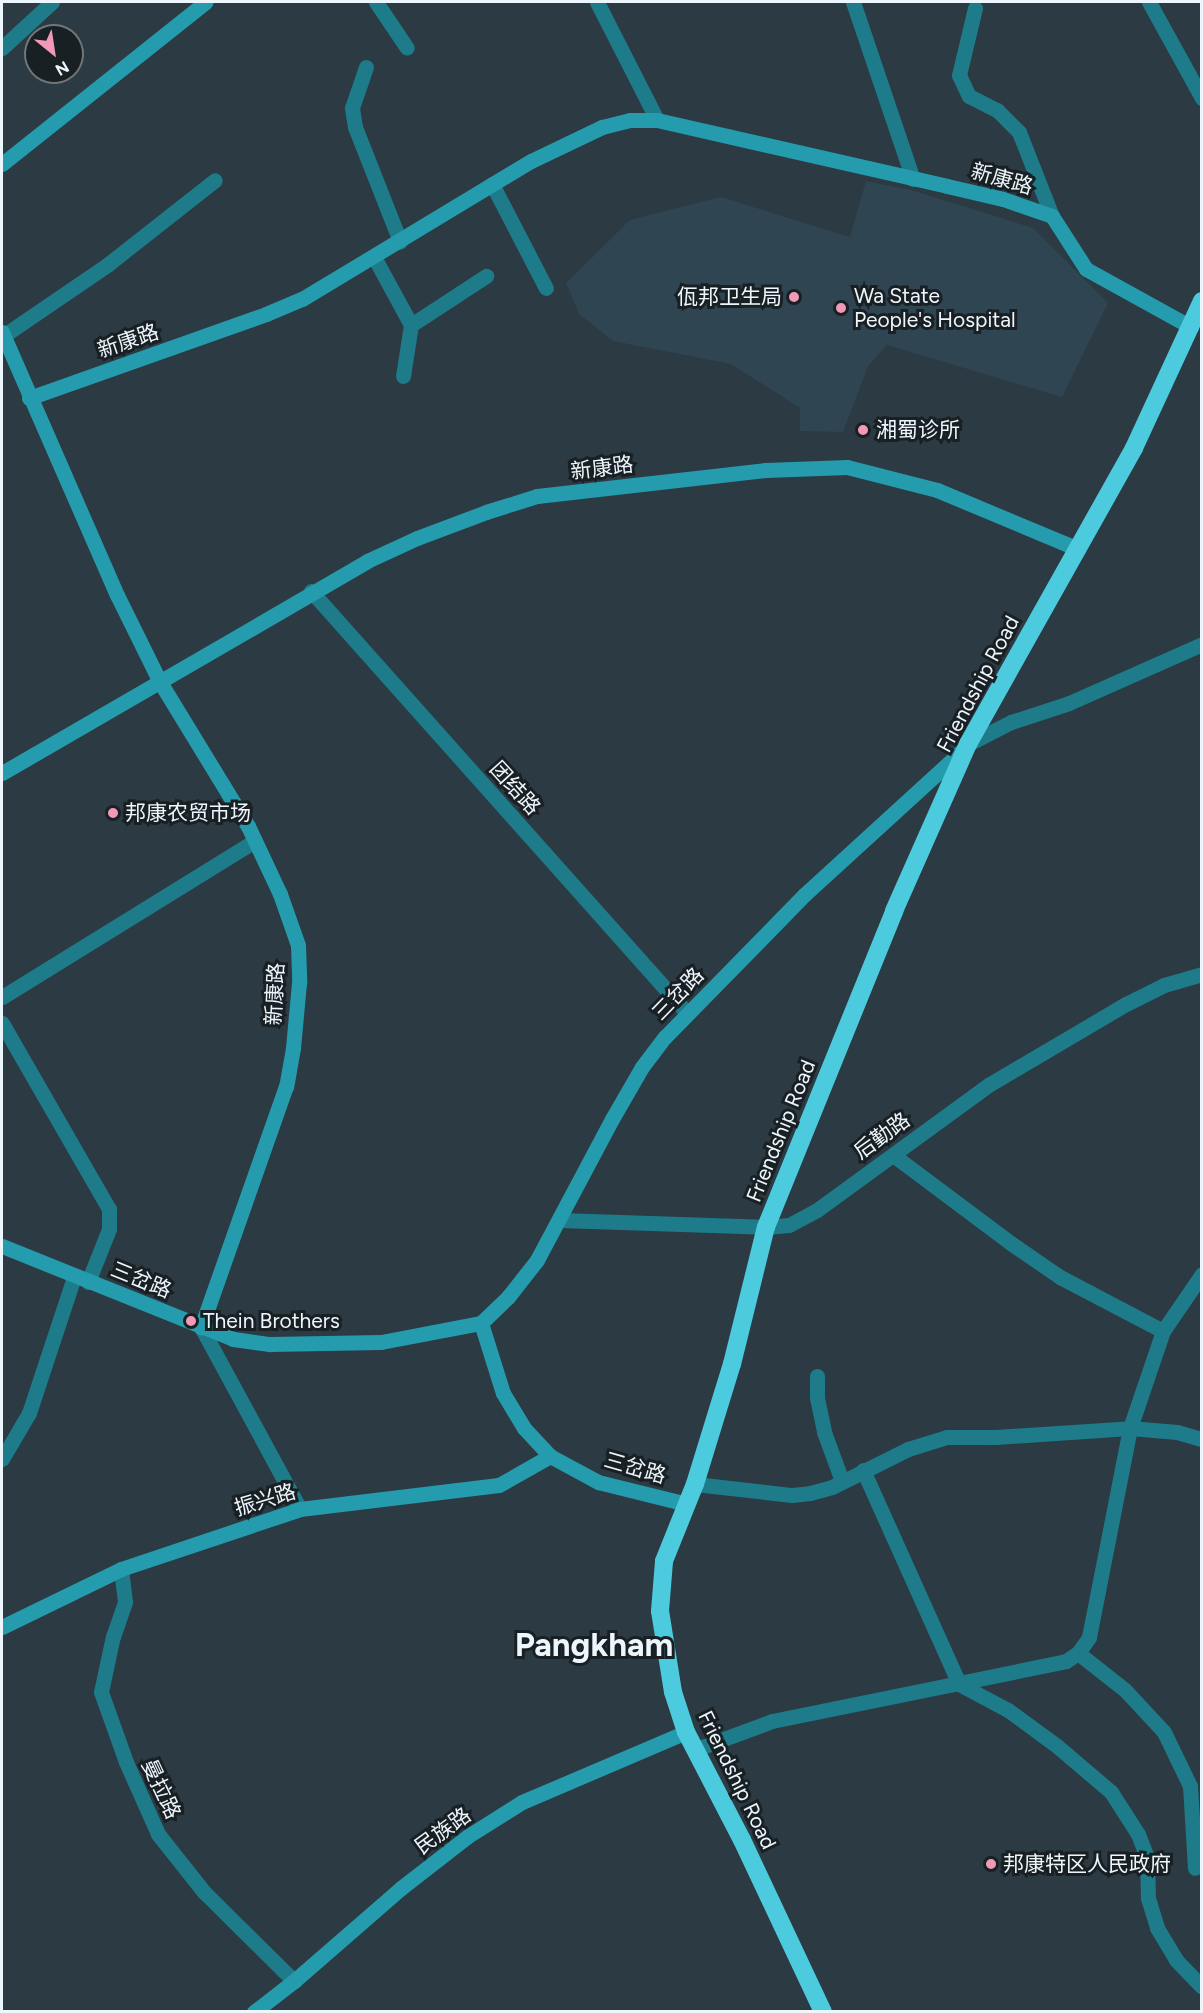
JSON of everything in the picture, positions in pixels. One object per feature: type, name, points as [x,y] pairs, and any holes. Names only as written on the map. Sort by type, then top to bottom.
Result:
[{"type":"highway","name":"Friendship Road","points":[[823,2012],[742,1840],[686,1732],[673,1692],[660,1611],[664,1562],[695,1484],[732,1364],[766,1227],[894,911],[968,744],[1134,448],[1202,301]]},
{"type":"main road","points":[[2,164],[206,2]]},
{"type":"main road","name":"新康路","points":[[29,398],[267,314],[302,299],[531,160],[602,126],[630,120],[657,120],[1003,199],[1052,216],[1086,269],[1191,327]]},
{"type":"main road","name":"新康路","points":[[2,334],[117,595],[160,682],[255,841],[280,894],[298,945],[299,983],[293,1048],[286,1086],[201,1327]]},
{"type":"main road","name":"新康路","points":[[2,773],[311,591],[417,538],[537,496],[766,470],[848,467],[937,490],[1078,549]]},
{"type":"main road","name":"三岔路","points":[[2,1246],[81,1280],[233,1339],[281,1344],[381,1342],[481,1323],[508,1297],[537,1260],[642,1067],[687,1013],[804,895],[968,744]]},
{"type":"main road","name":"三岔路","points":[[481,1323],[503,1393],[524,1428],[550,1456],[598,1482],[687,1504]]},
{"type":"main road","name":"振兴路","points":[[2,1627],[121,1569],[300,1509],[499,1485],[550,1456]]},
{"type":"main road","name":"民族路","points":[[254,2012],[294,1981],[401,1888],[468,1836],[522,1802],[686,1732]]},
{"type":"street","points":[[2,48],[52,2]]},
{"type":"street","points":[[376,2],[407,48]]},
{"type":"street","points":[[597,2],[657,120]]},
{"type":"street","points":[[853,2],[913,179]]},
{"type":"street","points":[[1149,2],[1202,98]]},
{"type":"street","points":[[975,8],[959,75],[969,96],[997,110],[1019,132],[1052,216]]},
{"type":"street","points":[[366,67],[352,108],[354,127],[400,241]]},
{"type":"street","points":[[2,334],[107,265],[215,180]]},
{"type":"street","points":[[492,184],[546,288]]},
{"type":"street","points":[[374,256],[411,325],[403,376]]},
{"type":"street","points":[[411,325],[486,276]]},
{"type":"street","name":"团结路","points":[[311,591],[687,1013]]},
{"type":"street","points":[[968,744],[1011,722],[1069,703],[1202,644]]},
{"type":"street","points":[[4,991],[255,841]]},
{"type":"street","name":"后勤路","points":[[560,1220],[766,1227],[789,1225],[802,1220],[990,1084],[1126,1004],[1164,985],[1202,974]]},
{"type":"street","points":[[2,1023],[109,1209],[109,1229],[81,1280],[29,1413],[2,1459]]},
{"type":"street","points":[[893,1155],[1060,1277],[1163,1331]]},
{"type":"street","points":[[694,1750],[772,1721],[905,1692],[959,1684],[1066,1660],[1078,1653],[1089,1637],[1130,1428],[1163,1331],[1202,1275]]},
{"type":"street","points":[[201,1327],[300,1509]]},
{"type":"street","points":[[817,1376],[817,1398],[824,1432],[842,1481]]},
{"type":"street","points":[[695,1484],[792,1495],[832,1487],[908,1449],[947,1437],[996,1437],[1130,1428],[1177,1432],[1202,1439]]},
{"type":"street","points":[[863,1470],[959,1684],[1008,1710],[1057,1746],[1111,1792],[1138,1834],[1147,1857],[1148,1898],[1157,1928],[1176,1960],[1202,1987]]},
{"type":"street","name":"曼拉路","points":[[121,1569],[125,1602],[113,1636],[101,1692],[126,1762],[158,1834],[204,1892],[294,1981]]},
{"type":"street","points":[[1078,1653],[1125,1690],[1164,1732],[1190,1786],[1195,1868]]},
{"type":"shaded area","name":"Wa State People's Hospital","points":[[866,181],[911,190],[1033,228],[1108,303],[1062,397],[887,345],[868,366],[843,432],[800,431],[800,408],[731,364],[613,341],[579,314],[566,283],[630,220],[721,197],[850,237]]},
{"type":"place","name":"佤邦卫生局","points":[[794,297]]},
{"type":"place","name":"Wa State People's Hospital","points":[[841,308]]},
{"type":"place","name":"湘蜀诊所","points":[[863,430]]},
{"type":"place","name":"邦康农贸市场","points":[[113,813]]},
{"type":"place","name":"Thein Brothers","points":[[191,1321]]},
{"type":"place","name":"邦康特区人民政府","points":[[991,1864]]},
{"type":"district","name":"Pangkham","points":[[594,1645]]}]
